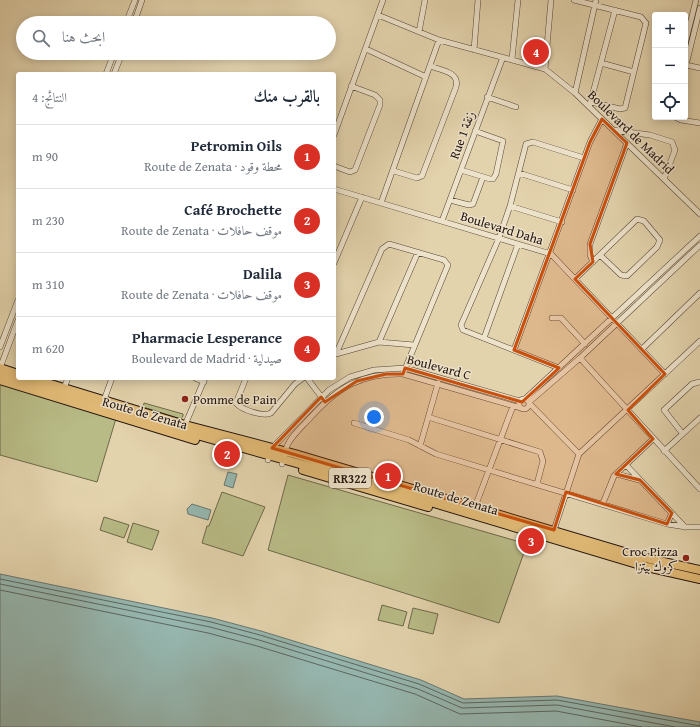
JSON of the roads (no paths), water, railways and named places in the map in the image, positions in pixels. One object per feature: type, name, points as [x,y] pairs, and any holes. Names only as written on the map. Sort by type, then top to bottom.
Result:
[{"type":"main road","points":[[0,369],[16,374]]},
{"type":"main road","name":"Route de Zenata","points":[[0,375],[16,380]]},
{"type":"main road","name":"Route de Zenata","points":[[0,380],[143,425],[270,454]]},
{"type":"main road","name":"Route de Zenata","points":[[17,380],[636,560],[699,570]]},
{"type":"main road","name":"Route de Zenata","points":[[29,380],[120,409],[647,567],[700,579]]},
{"type":"main road","name":"Route de Zenata","points":[[38,380],[185,425],[270,454]]},
{"type":"main road","name":"Route de Zenata","points":[[284,458],[475,507],[641,556],[699,570]]},
{"type":"main road","name":"Route de Zenata","points":[[284,458],[627,566],[700,583]]},
{"type":"street","points":[[129,16],[135,0]]},
{"type":"street","points":[[136,16],[142,0]]},
{"type":"street","points":[[336,129],[383,0]]},
{"type":"street","points":[[419,32],[425,0]]},
{"type":"street","points":[[474,50],[478,0]]},
{"type":"street","points":[[512,59],[518,0]]},
{"type":"street","points":[[545,69],[550,0]]},
{"type":"street","points":[[574,0],[595,3],[643,18],[646,23],[625,108],[620,109],[600,104],[590,104],[615,10]]},
{"type":"street","points":[[688,32],[696,0]]},
{"type":"street","points":[[575,93],[595,3]]},
{"type":"street","points":[[688,59],[700,8]]},
{"type":"street","name":"Boulevard de Madrid","points":[[378,15],[439,40],[474,50],[504,56],[545,69],[590,104],[595,112],[700,214]]},
{"type":"street","points":[[381,203],[394,171],[439,40]]},
{"type":"street","points":[[366,49],[426,77]]},
{"type":"street","name":"Rue 1 زنقة","points":[[442,221],[474,130],[504,56]]},
{"type":"street","points":[[107,72],[111,60]]},
{"type":"street","points":[[115,72],[119,60]]},
{"type":"street","points":[[601,63],[634,72]]},
{"type":"street","points":[[394,171],[417,178],[422,176],[456,87],[457,80],[455,76],[430,66]]},
{"type":"street","points":[[688,67],[700,68]]},
{"type":"street","points":[[336,167],[350,172],[355,170],[380,105],[380,100],[375,95],[351,86]]},
{"type":"street","points":[[487,97],[516,107]]},
{"type":"street","points":[[595,112],[600,104]]},
{"type":"street","points":[[514,350],[551,254],[584,158],[593,135],[602,119]]},
{"type":"street","points":[[681,120],[700,123]]},
{"type":"street","points":[[461,170],[490,179],[495,177],[503,141],[474,130]]},
{"type":"street","points":[[613,130],[650,135],[672,142],[675,150],[664,179]]},
{"type":"street","points":[[559,368],[464,330],[461,325],[500,238],[519,173],[524,147],[529,142],[584,158]]},
{"type":"street","points":[[593,262],[590,255],[590,244],[627,143]]},
{"type":"street","points":[[519,173],[573,190]]},
{"type":"street","points":[[450,200],[469,205],[473,204],[483,177]]},
{"type":"street","name":"Boulevard Daha","points":[[336,190],[551,254],[665,374]]},
{"type":"street","points":[[336,258],[362,197]]},
{"type":"street","points":[[510,206],[562,222]]},
{"type":"street","points":[[575,279],[633,222],[639,219],[644,221],[660,240],[657,247],[627,276],[621,275],[600,255]]},
{"type":"street","points":[[524,408],[528,401],[559,368],[700,236]]},
{"type":"street","points":[[404,371],[448,265],[444,260],[393,244],[385,246],[336,354],[379,342],[414,345]]},
{"type":"street","points":[[484,338],[518,244]]},
{"type":"street","points":[[524,408],[520,401],[528,401],[580,358],[700,245]]},
{"type":"street","points":[[379,342],[418,252]]},
{"type":"street","points":[[642,349],[700,293]]},
{"type":"street","points":[[0,347],[16,305]]},
{"type":"street","points":[[552,318],[561,318],[586,344]]},
{"type":"street","points":[[0,369],[16,325]]},
{"type":"street","points":[[554,530],[579,454],[628,410],[700,341]]},
{"type":"street","points":[[580,358],[700,489]]},
{"type":"street","name":"Boulevard C","points":[[270,454],[339,384],[360,373],[374,370],[404,371],[520,401]]},
{"type":"street","name":"Boulevard C","points":[[404,371],[438,383],[524,408],[542,416]]},
{"type":"street","points":[[64,388],[67,380]]},
{"type":"street","points":[[104,400],[111,380]]},
{"type":"street","points":[[185,425],[205,380]]},
{"type":"street","points":[[245,380],[236,403],[240,407],[265,415],[273,411],[295,384],[300,380]]},
{"type":"street","points":[[309,380],[323,399]]},
{"type":"street","points":[[682,433],[664,410],[692,384],[700,382]]},
{"type":"street","points":[[420,446],[438,383]]},
{"type":"street","name":"Boulevard C","points":[[284,458],[289,443],[323,399]]},
{"type":"street","points":[[528,401],[579,454]]},
{"type":"street","points":[[475,507],[513,406]]},
{"type":"street","points":[[428,417],[540,452],[543,461],[537,484]]},
{"type":"street","points":[[664,451],[700,418]]},
{"type":"street","points":[[354,423],[409,440],[436,454],[603,503],[667,524],[686,527],[700,527]]},
{"type":"street","points":[[603,503],[612,480],[653,439]]},
{"type":"street","points":[[626,465],[686,527]]},
{"type":"street","points":[[617,474],[640,480]]},
{"type":"street","points":[[667,524],[672,513]]},
{"type":"water","points":[[228,472],[237,474],[233,488],[224,485]]},
{"type":"water","points":[[192,504],[211,510],[208,520],[188,514],[187,509]]},
{"type":"water","points":[[0,574],[212,618],[261,631],[421,680],[464,699],[557,696],[700,722],[700,727],[0,727]]},
{"type":"place","name":"Pharmacie Lesperance","points":[[536,52]]},
{"type":"place","name":"Pomme de Pain","points":[[185,399]]},
{"type":"place","name":"Café Brochette","points":[[227,454]]},
{"type":"place","name":"Petromin Oils","points":[[388,476]]},
{"type":"place","name":"Dalila","points":[[531,541]]},
{"type":"place","name":"Croc Pizza كروك بيتزا","points":[[686,558]]}]
